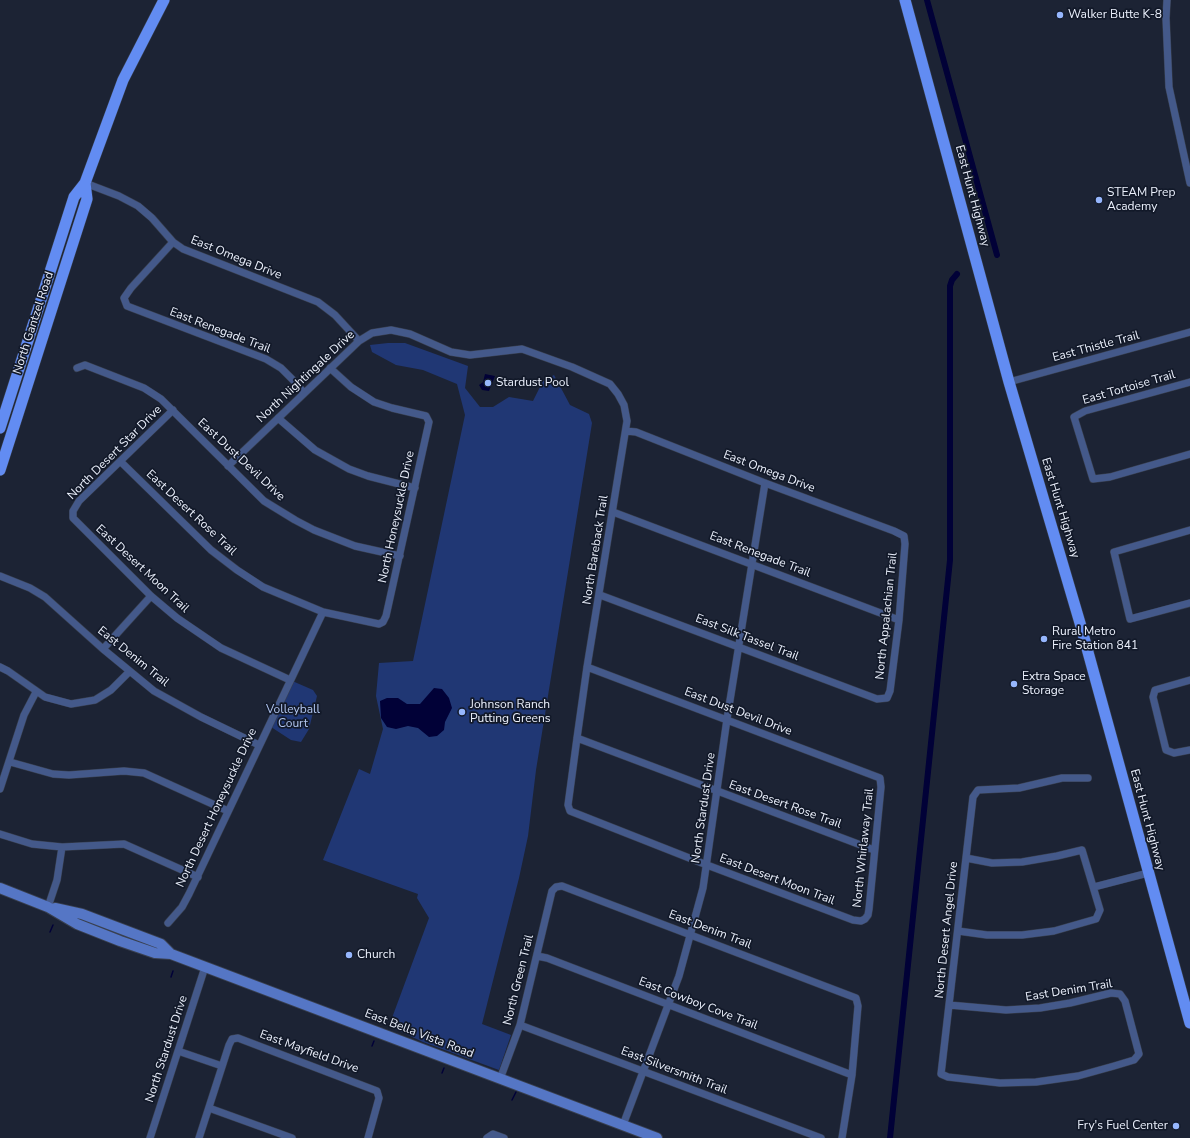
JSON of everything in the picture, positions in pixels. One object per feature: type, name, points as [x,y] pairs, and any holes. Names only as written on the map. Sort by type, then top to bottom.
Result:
[{"type":"main road","name":"North Gantzel Road","points":[[0,428],[74,197],[85,183],[123,80],[154,16],[164,0]]},
{"type":"main road","name":"East Hunt Highway","points":[[905,0],[1009,382],[1080,623],[1190,1023]]},
{"type":"main road","name":"North Gantzel Road","points":[[0,470],[87,198],[85,183]]},
{"type":"street","points":[[1167,0],[1166,18],[1169,87],[1190,184]]},
{"type":"street","name":"East Omega Drive","points":[[85,183],[119,196],[138,206],[152,218],[174,242],[194,254],[318,302],[335,315],[358,341]]},
{"type":"street","name":"East Renegade Trail","points":[[174,242],[124,298],[127,306],[151,317],[266,359],[281,368],[304,394]]},
{"type":"street","name":"North Nightingale Drive","points":[[228,466],[358,341],[372,334],[391,330],[410,334],[451,352],[470,355],[507,350],[527,351]]},
{"type":"street","name":"East Thistle Trail","points":[[1009,382],[1190,332]]},
{"type":"street","name":"North Bareback Trail","points":[[527,351],[572,367],[610,384],[624,405],[627,421],[600,595],[587,667],[568,805],[570,811]]},
{"type":"street","name":"East Dust Devil Drive","points":[[77,368],[85,365],[144,388],[161,399],[264,501],[295,520],[355,546],[400,556]]},
{"type":"street","name":"North Honeysuckle Drive","points":[[330,368],[351,387],[374,402],[426,416],[429,422],[400,556],[383,622]]},
{"type":"street","name":"East Tortoise Trail","points":[[1190,382],[1085,411],[1074,417],[1093,479],[1110,477],[1190,454]]},
{"type":"street","name":"North Desert Star Drive","points":[[72,511],[79,502],[173,410]]},
{"type":"street","points":[[278,418],[315,450],[349,469],[368,476],[415,488]]},
{"type":"street","name":"East Omega Drive","points":[[626,431],[636,432],[764,483],[904,536]]},
{"type":"street","name":"East Desert Rose Trail","points":[[121,462],[211,550],[237,570],[263,587],[323,612],[379,624],[383,622]]},
{"type":"street","name":"North Stardust Drive","points":[[623,1125],[682,967],[707,865],[727,719],[764,483]]},
{"type":"street","name":"East Desert Moon Trail","points":[[72,511],[73,518],[151,596],[177,618],[221,648],[290,680]]},
{"type":"street","name":"East Renegade Trail","points":[[613,512],[899,620]]},
{"type":"street","points":[[1190,530],[1114,552],[1130,619],[1190,603]]},
{"type":"street","name":"North Appalachian Trail","points":[[887,698],[890,691],[899,620],[905,544],[904,536]]},
{"type":"street","name":"East Denim Trail","points":[[0,576],[30,588],[45,597],[129,672],[178,705],[259,745]]},
{"type":"street","name":"East Silk Tassel Trail","points":[[600,595],[877,699],[887,698]]},
{"type":"street","points":[[103,649],[151,596]]},
{"type":"street","name":"North Desert Honeysuckle Drive","points":[[168,923],[182,907],[198,877],[323,612]]},
{"type":"street","points":[[0,667],[8,671],[36,692],[60,702],[71,704],[95,700],[111,690],[129,672]]},
{"type":"street","name":"East Dust Devil Drive","points":[[587,667],[880,778]]},
{"type":"street","points":[[1190,680],[1155,690],[1153,697],[1166,750],[1174,753],[1190,750]]},
{"type":"street","points":[[0,790],[24,715],[36,692]]},
{"type":"street","name":"East Desert Rose Trail","points":[[577,738],[874,850]]},
{"type":"street","points":[[10,762],[53,774],[69,775],[124,771],[144,774],[228,811]]},
{"type":"street","name":"North Whirlaway Trail","points":[[865,920],[868,915],[881,787],[880,778]]},
{"type":"street","name":"North Desert Angel Drive","points":[[942,1074],[973,796],[978,790],[1019,788],[1062,778],[1088,778]]},
{"type":"street","name":"East Desert Moon Trail","points":[[570,811],[853,920],[865,920]]},
{"type":"street","points":[[0,834],[32,844],[62,847],[124,844],[198,877]]},
{"type":"street","points":[[48,907],[57,880],[62,847]]},
{"type":"street","points":[[958,931],[987,935],[1022,935],[1054,931],[1096,919],[1100,910],[1082,850],[1022,862],[992,863],[966,858]]},
{"type":"street","points":[[1094,887],[1148,873]]},
{"type":"street","name":"East Denim Trail","points":[[556,886],[562,886],[856,998],[858,1006],[852,1075]]},
{"type":"street","name":"North Green Trail","points":[[500,1079],[520,1025],[552,891],[556,886]]},
{"type":"street","name":"East Bella Vista Road","points":[[0,888],[48,907],[78,924],[120,941],[155,953],[171,954],[658,1138]]},
{"type":"street","name":"East Cowboy Cove Trail","points":[[537,956],[547,958],[669,1004],[852,1075]]},
{"type":"street","name":"North Stardust Drive","points":[[150,1138],[206,967]]},
{"type":"street","name":"East Denim Trail","points":[[942,1074],[948,1077],[1000,1083],[1036,1082],[1078,1076],[1134,1060],[1139,1054],[1125,1001],[1120,994],[1111,993],[1070,1003],[1040,1008],[1006,1010],[949,1006]]},
{"type":"street","name":"East Silversmith Trail","points":[[520,1025],[821,1138]]},
{"type":"street","name":"East Mayfield Drive","points":[[222,1066],[232,1039],[238,1038],[377,1091],[379,1098],[368,1138]]},
{"type":"street","points":[[178,1051],[222,1066],[199,1138]]},
{"type":"street","points":[[842,1138],[852,1075]]},
{"type":"street","points":[[209,1108],[292,1138]]},
{"type":"street","points":[[487,1138],[493,1134],[504,1138]]},
{"type":"green space","name":"Johnson Ranch Putting Greens","points":[[405,343],[468,366],[465,388],[480,407],[493,407],[509,397],[533,401],[543,381],[554,375],[570,405],[589,414],[592,423],[536,770],[528,836],[519,878],[482,1024],[511,1035],[499,1070],[423,1042],[389,1026],[429,918],[417,898],[418,894],[323,860],[359,769],[370,774],[383,729],[376,696],[379,663],[413,661],[465,415],[457,384],[423,370],[396,365],[372,352],[370,345]]},
{"type":"green space","name":"Volleyball Court","points":[[290,680],[313,690],[317,696],[309,729],[301,742],[291,740],[268,725]]},
{"type":"shaded area","name":"Stardust Pool","points":[[485,374],[495,376],[489,391],[482,390],[479,385],[483,382]]},
{"type":"shaded area","points":[[434,688],[442,689],[449,698],[452,708],[445,722],[444,730],[437,736],[429,737],[418,728],[408,726],[396,729],[387,727],[381,718],[380,701],[387,698],[398,698],[407,704],[420,704]]},
{"type":"waterway","points":[[927,0],[997,255]]},
{"type":"waterway","points":[[890,1138],[950,560],[950,286],[952,280],[957,274]]},
{"type":"waterway","points":[[50,932],[53,925]]},
{"type":"waterway","points":[[171,977],[173,971]]},
{"type":"waterway","points":[[372,1046],[374,1041]]},
{"type":"waterway","points":[[442,1073],[444,1068]]},
{"type":"waterway","points":[[512,1100],[516,1092]]},
{"type":"place","name":"Walker Butte K-8","points":[[1060,15]]},
{"type":"place","name":"STEAM Prep Academy","points":[[1099,200]]},
{"type":"place","name":"Stardust Pool","points":[[488,383]]},
{"type":"place","name":"Rural Metro Fire Station 841","points":[[1044,639]]},
{"type":"place","name":"Extra Space Storage","points":[[1014,684]]},
{"type":"place","name":"Johnson Ranch Putting Greens","points":[[462,712]]},
{"type":"place","name":"Church","points":[[349,955]]},
{"type":"place","name":"Fry's Fuel Center","points":[[1176,1126]]}]
